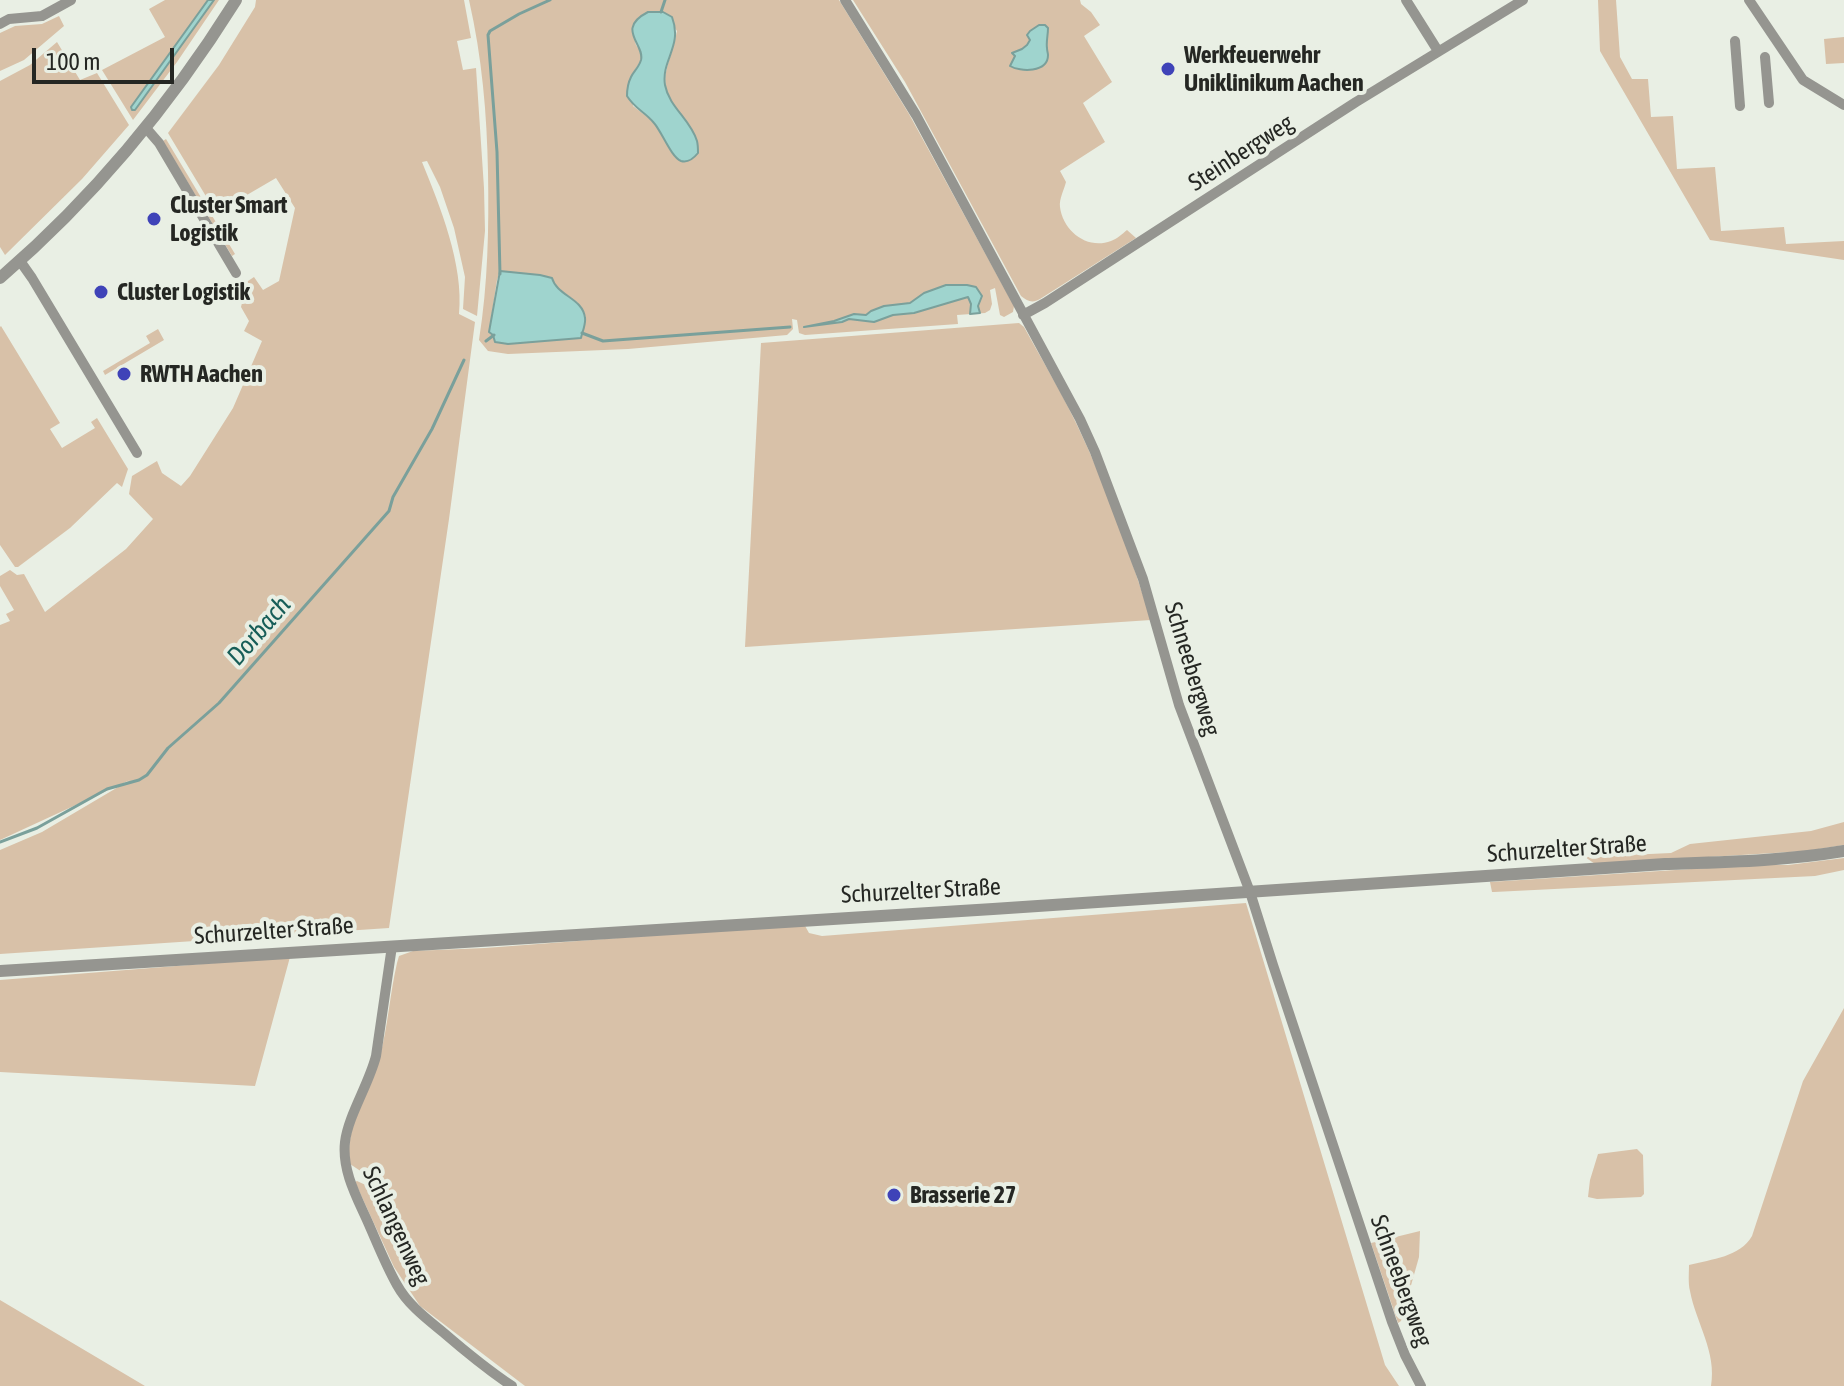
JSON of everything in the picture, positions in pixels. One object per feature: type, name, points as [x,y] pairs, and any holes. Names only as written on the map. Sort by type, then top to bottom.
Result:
[{"type":"street","points":[[0,24],[9,19],[42,16],[71,0]]},
{"type":"street","points":[[0,278],[69,214],[146,128],[236,0]]},
{"type":"street","name":"Schneebergweg","points":[[845,0],[916,115],[1095,452],[1143,579],[1179,705],[1250,892],[1392,1322],[1421,1386]]},
{"type":"street","points":[[1406,0],[1438,51]]},
{"type":"street","name":"Steinbergweg","points":[[1023,315],[1234,183],[1356,102],[1523,0]]},
{"type":"street","points":[[1749,0],[1803,80],[1844,105]]},
{"type":"street","points":[[1735,41],[1740,106]]},
{"type":"street","points":[[1765,57],[1769,103]]},
{"type":"street","points":[[146,128],[159,143],[236,273]]},
{"type":"street","points":[[20,261],[137,453]]},
{"type":"street","name":"Schurzelter Straße","points":[[0,971],[1777,859],[1844,851]]},
{"type":"street","name":"Schlangenweg","points":[[392,946],[372,1073],[348,1128],[345,1143],[347,1175],[398,1287],[416,1309],[512,1386]]},
{"type":"shaded area","points":[[165,0],[219,0],[133,120],[102,70],[165,37],[149,9]]},
{"type":"shaded area","points":[[256,0],[464,0],[471,38],[457,41],[463,70],[476,68],[485,231],[477,316],[463,309],[465,277],[454,228],[440,187],[427,161],[422,162],[454,256],[460,295],[459,314],[475,322],[389,928],[0,954],[0,850],[42,832],[130,780],[0,840],[0,625],[10,621],[6,614],[14,610],[0,586],[0,576],[10,570],[17,575],[24,574],[45,612],[126,549],[153,519],[129,494],[132,476],[157,461],[162,473],[181,486],[233,408],[262,341],[244,331],[249,321],[241,307],[242,285],[254,277],[263,290],[279,281],[295,208],[276,178],[216,213],[168,133],[219,65],[255,7]]},
{"type":"shaded area","points":[[469,0],[839,0],[909,114],[1014,306],[1013,312],[1004,317],[1000,315],[995,288],[990,290],[990,310],[957,315],[958,324],[805,335],[799,333],[797,320],[792,319],[793,329],[787,335],[628,349],[508,354],[488,351],[479,340],[487,256],[486,129],[483,86]],"holes":[[[647,12],[663,12],[677,31],[667,68],[666,85],[674,106],[684,119],[669,147],[654,122],[633,106],[631,76],[642,53],[633,33]],[[500,271],[552,278],[554,285],[578,303],[495,338],[489,332]]]},
{"type":"shaded area","points":[[853,0],[1080,0],[1100,25],[1084,36],[1112,82],[1083,103],[1105,142],[1060,171],[1066,182],[1061,198],[1062,216],[1071,231],[1085,241],[1111,241],[1127,230],[1136,238],[1040,299],[1030,301],[1021,296],[905,82]]},
{"type":"shaded area","points":[[1598,0],[1616,0],[1620,57],[1632,79],[1648,79],[1651,117],[1673,116],[1677,169],[1715,167],[1721,231],[1784,227],[1786,244],[1844,241],[1844,260],[1710,240],[1600,51]]},
{"type":"shaded area","points":[[59,16],[64,26],[24,60],[0,71],[0,33],[15,26],[42,24]]},
{"type":"shaded area","points":[[1844,37],[1844,63],[1826,64],[1824,39]]},
{"type":"shaded area","points":[[57,42],[80,80],[97,73],[129,125],[82,179],[5,255],[0,247],[0,81],[30,65]]},
{"type":"shaded area","points":[[166,139],[235,254],[232,256],[163,141]]},
{"type":"shaded area","points":[[1019,323],[1058,388],[1088,448],[1151,620],[745,647],[761,343]]},
{"type":"shaded area","points":[[1,326],[60,423],[50,429],[62,448],[95,428],[91,422],[97,418],[128,469],[122,487],[117,483],[70,528],[18,567],[0,545]]},
{"type":"shaded area","points":[[158,329],[164,340],[105,375],[103,371],[150,343],[146,336]]},
{"type":"shaded area","points":[[1844,822],[1844,845],[1806,851],[1595,864],[1585,857],[1671,853],[1690,844],[1811,831]]},
{"type":"shaded area","points":[[1844,858],[1844,870],[1815,876],[1494,892],[1490,882],[1788,865]]},
{"type":"shaded area","points":[[1246,903],[1385,1365],[1399,1386],[525,1386],[420,1306],[394,1267],[355,1182],[372,1188],[377,1182],[350,1164],[351,1135],[380,1056],[399,956],[413,951],[804,924],[809,933],[822,936]]},
{"type":"shaded area","points":[[290,957],[255,1086],[0,1072],[0,980]]},
{"type":"shaded area","points":[[1844,1008],[1844,1386],[1711,1386],[1709,1349],[1690,1291],[1689,1265],[1733,1253],[1752,1236],[1803,1081]]},
{"type":"shaded area","points":[[1637,1149],[1643,1155],[1644,1194],[1641,1197],[1588,1197],[1598,1154]]},
{"type":"shaded area","points":[[1420,1231],[1419,1257],[1398,1323],[1371,1243]]},
{"type":"shaded area","points":[[0,1300],[145,1386],[0,1386]]},
{"type":"water","points":[[208,0],[214,0],[135,110],[132,110],[131,107]]},
{"type":"water","points":[[648,12],[663,12],[672,17],[675,27],[665,85],[697,141],[698,153],[686,161],[677,159],[654,123],[627,96],[630,79],[641,60],[632,30],[638,18]]},
{"type":"water","points":[[1039,25],[1048,28],[1047,61],[1033,70],[1010,66],[1015,56],[1012,53],[1027,45],[1030,40],[1027,35]]},
{"type":"water","points":[[500,271],[552,278],[559,289],[583,311],[585,320],[581,338],[508,344],[495,342],[489,332]]},
{"type":"water","points":[[946,285],[976,287],[982,296],[978,306],[980,313],[970,314],[968,297],[874,322],[849,319],[804,327],[854,314],[866,315],[884,306],[910,303],[924,293]]},
{"type":"waterway","name":"Dorbach","points":[[500,274],[497,152],[488,35],[519,14],[550,0]]},
{"type":"waterway","points":[[661,12],[665,0]]},
{"type":"waterway","points":[[582,333],[603,341],[790,327]]},
{"type":"waterway","name":"Dorbach","points":[[486,341],[494,335]]},
{"type":"waterway","name":"Dorbach","points":[[0,842],[37,828],[107,789],[147,775],[168,748],[219,703],[389,511],[393,497],[432,429],[464,360]]},
{"type":"place","name":"Werkfeuerwehr Uniklinikum Aachen","points":[[1168,69]]},
{"type":"place","name":"Cluster Smart Logistik","points":[[154,219]]},
{"type":"place","name":"Cluster Logistik","points":[[101,292]]},
{"type":"place","name":"RWTH Aachen","points":[[124,374]]},
{"type":"place","name":"Brasserie 27","points":[[894,1195]]}]
